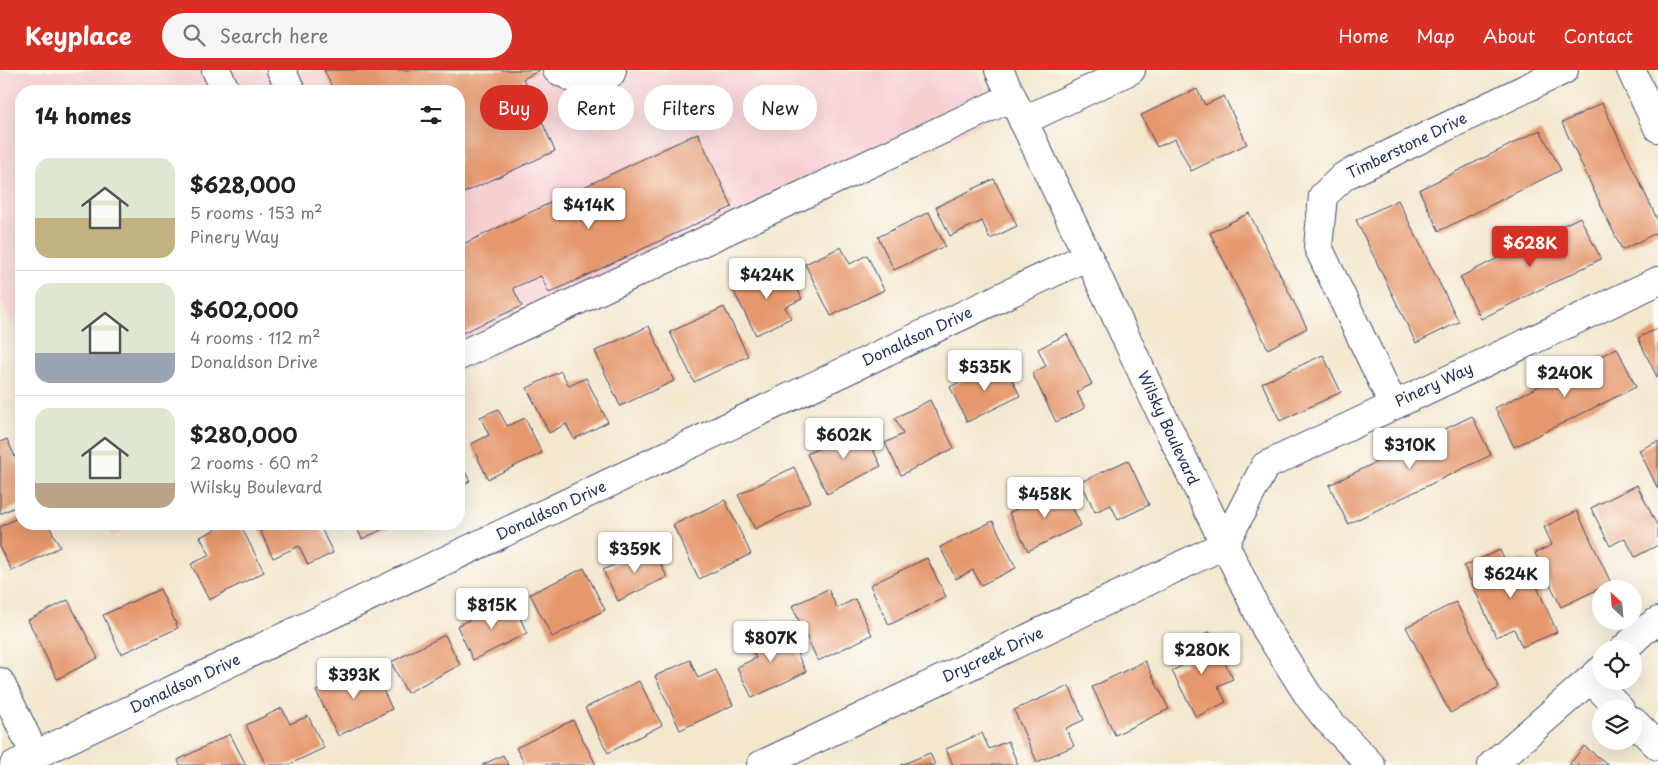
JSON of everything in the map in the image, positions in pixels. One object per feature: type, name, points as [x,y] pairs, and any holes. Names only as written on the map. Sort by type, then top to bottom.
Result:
[{"type":"street","points":[[216,70],[223,85]]},
{"type":"street","points":[[281,70],[288,85]]},
{"type":"street","points":[[557,70],[585,84],[610,73],[612,70]]},
{"type":"street","name":"Wilsky Boulevard","points":[[999,70],[1159,409],[1266,629],[1308,696],[1326,718],[1371,765]]},
{"type":"street","points":[[465,353],[1018,109],[1131,70]]},
{"type":"street","name":"Timberstone Drive","points":[[1393,404],[1318,247],[1323,196],[1344,176],[1564,70]]},
{"type":"street","points":[[1631,70],[1658,128]]},
{"type":"street","name":"Donaldson Drive","points":[[25,760],[1088,256]]},
{"type":"street","name":"Pinery Way","points":[[1224,545],[1265,466],[1658,280]]},
{"type":"street","name":"Drycreek Drive","points":[[761,765],[1224,545]]},
{"type":"street","points":[[1633,640],[1643,630],[1658,621]]},
{"type":"street","points":[[1492,765],[1592,678]]},
{"type":"street","points":[[0,682],[25,760]]},
{"type":"street","points":[[1642,730],[1658,746]]},
{"type":"shaded area","points":[[0,70],[976,70],[998,116],[465,369],[465,85],[15,85],[15,332],[0,299]]},
{"type":"shaded area","points":[[108,530],[127,530],[112,537]]},
{"type":"building","points":[[324,70],[540,70],[523,79],[526,85],[480,85],[480,130],[546,130],[555,151],[465,192],[465,85],[331,85]]},
{"type":"building","points":[[1197,89],[1205,105],[1224,96],[1247,144],[1191,171],[1175,139],[1157,147],[1141,115]]},
{"type":"building","points":[[1602,103],[1658,221],[1658,232],[1622,250],[1562,123]]},
{"type":"building","points":[[1540,130],[1561,170],[1439,231],[1419,190]]},
{"type":"building","points":[[698,133],[732,207],[549,293],[541,276],[513,288],[522,306],[465,332],[465,243]]},
{"type":"building","points":[[994,179],[1017,226],[990,239],[982,221],[950,236],[936,207]]},
{"type":"building","points":[[1398,200],[1459,322],[1416,343],[1356,220]]},
{"type":"building","points":[[929,212],[945,246],[894,270],[878,237]]},
{"type":"building","points":[[1249,213],[1307,328],[1268,349],[1210,233]]},
{"type":"building","points":[[1580,217],[1601,259],[1481,319],[1460,277]]},
{"type":"building","points":[[841,247],[850,264],[867,255],[884,290],[831,316],[805,264]]},
{"type":"building","points":[[789,270],[802,299],[785,307],[791,318],[756,335],[732,288],[766,271],[771,280]]},
{"type":"building","points":[[724,307],[748,356],[694,382],[670,332]]},
{"type":"building","points":[[649,326],[674,381],[620,406],[595,351]]},
{"type":"building","points":[[1658,328],[1658,379],[1638,338]]},
{"type":"building","points":[[1067,334],[1092,384],[1077,392],[1085,408],[1056,422],[1032,373],[1046,366],[1038,349]]},
{"type":"building","points":[[1617,348],[1636,387],[1514,447],[1495,408]]},
{"type":"building","points":[[1323,355],[1341,392],[1280,421],[1262,383]]},
{"type":"building","points":[[1003,361],[1020,396],[967,422],[950,387]]},
{"type":"building","points":[[561,371],[569,386],[586,378],[608,422],[574,439],[566,424],[549,433],[527,388]]},
{"type":"building","points":[[930,400],[954,448],[901,475],[885,443],[903,434],[895,418]]},
{"type":"building","points":[[498,409],[507,426],[525,418],[542,453],[488,479],[471,444],[489,435],[480,417]]},
{"type":"building","points":[[1472,416],[1491,455],[1348,524],[1329,485]]},
{"type":"building","points":[[862,427],[881,466],[827,494],[807,454]]},
{"type":"building","points":[[7,439],[15,457],[15,507],[0,514],[0,442]]},
{"type":"building","points":[[1658,441],[1658,489],[1639,450]]},
{"type":"building","points":[[1128,460],[1149,505],[1118,520],[1111,505],[1095,512],[1081,482]]},
{"type":"building","points":[[794,467],[811,501],[755,529],[738,495]]},
{"type":"building","points":[[465,471],[470,481],[465,484]]},
{"type":"building","points":[[1637,485],[1658,527],[1658,545],[1635,557],[1625,538],[1610,546],[1591,508]]},
{"type":"building","points":[[1062,486],[1081,525],[1028,551],[1009,513]]},
{"type":"building","points":[[725,500],[751,554],[699,579],[673,525]]},
{"type":"building","points":[[1577,511],[1610,580],[1592,580],[1592,592],[1561,607],[1535,553],[1552,545],[1544,527]]},
{"type":"building","points":[[15,519],[15,530],[51,530],[60,547],[12,571],[0,548],[0,527]]},
{"type":"building","points":[[993,521],[1016,568],[981,585],[973,570],[956,579],[940,547]]},
{"type":"building","points":[[215,530],[243,530],[264,572],[209,600],[191,564],[210,555],[200,537]]},
{"type":"building","points":[[260,530],[322,530],[333,553],[308,565],[299,546],[273,558]]},
{"type":"building","points":[[358,530],[381,530],[362,539]]},
{"type":"building","points":[[652,546],[667,577],[618,601],[603,570]]},
{"type":"building","points":[[1500,550],[1508,568],[1525,560],[1557,632],[1522,647],[1514,629],[1496,637],[1464,566]]},
{"type":"building","points":[[927,558],[946,597],[889,625],[870,585]]},
{"type":"building","points":[[584,568],[605,610],[552,637],[530,594]]},
{"type":"building","points":[[160,589],[178,628],[121,654],[103,615]]},
{"type":"building","points":[[828,589],[837,608],[855,599],[872,635],[818,661],[792,606]]},
{"type":"building","points":[[511,599],[527,633],[473,660],[457,626]]},
{"type":"building","points":[[68,600],[98,658],[57,679],[28,620]]},
{"type":"building","points":[[1456,602],[1499,688],[1450,713],[1406,627]]},
{"type":"building","points":[[784,626],[806,672],[752,698],[737,667],[756,658],[748,643]]},
{"type":"building","points":[[1209,632],[1233,679],[1218,686],[1226,702],[1196,717],[1172,671],[1187,663],[1179,647]]},
{"type":"building","points":[[445,635],[460,665],[407,693],[391,662]]},
{"type":"building","points":[[690,660],[698,678],[716,670],[733,705],[680,730],[655,676]]},
{"type":"building","points":[[1145,661],[1169,709],[1115,735],[1092,687]]},
{"type":"building","points":[[371,664],[392,709],[338,736],[316,691]]},
{"type":"building","points":[[639,681],[662,725],[608,753],[585,708]]},
{"type":"building","points":[[1069,686],[1084,720],[1066,728],[1074,746],[1037,762],[1014,710]]},
{"type":"building","points":[[282,708],[290,724],[308,716],[324,748],[288,765],[266,765],[246,725]]},
{"type":"building","points":[[573,720],[596,765],[525,765],[516,748]]},
{"type":"building","points":[[982,733],[989,749],[1008,741],[1018,765],[953,765],[946,749]]},
{"type":"building","points":[[230,734],[246,765],[180,765],[178,760]]},
{"type":"building","points":[[1584,746],[1609,765],[1569,765]]},
{"type":"building","points":[[930,753],[935,765],[901,765]]},
{"type":"building","points":[[503,755],[508,765],[482,765]]}]
